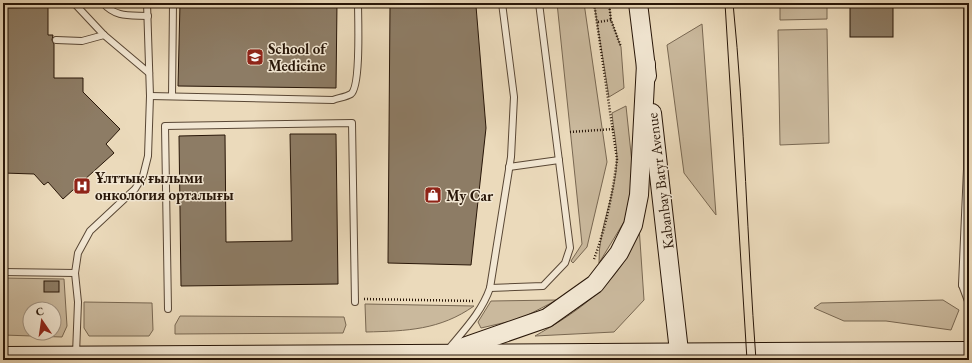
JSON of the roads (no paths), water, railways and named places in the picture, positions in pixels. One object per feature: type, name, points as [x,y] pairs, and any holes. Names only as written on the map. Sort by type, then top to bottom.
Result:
[{"type":"main road","name":"Kabanbay Batyr Avenue","points":[[638,3],[677,323],[679,356]]},
{"type":"main road","points":[[452,357],[547,318],[595,284],[619,253],[633,225],[639,195],[646,64]]},
{"type":"main road","points":[[3,356],[40,358],[76,355],[246,357],[834,356],[969,351]]},
{"type":"lane","points":[[74,3],[104,35],[149,73]]},
{"type":"lane","points":[[103,3],[110,11],[118,14],[148,16]]},
{"type":"lane","points":[[76,355],[78,302],[75,274],[78,253],[90,231],[135,189],[143,176],[148,156],[150,96],[147,3]]},
{"type":"lane","points":[[172,96],[173,3]]},
{"type":"lane","points":[[150,96],[333,100],[350,94],[355,88],[357,75],[358,3]]},
{"type":"lane","points":[[452,357],[485,301],[490,288],[509,167],[514,98],[502,3]]},
{"type":"lane","points":[[490,288],[543,286],[565,263],[570,248],[539,3]]},
{"type":"lane","points":[[967,3],[967,169],[962,285],[968,301],[969,343]]},
{"type":"lane","points":[[56,40],[82,42],[104,35]]},
{"type":"lane","points":[[168,309],[165,126],[352,123],[355,300]]},
{"type":"lane","points":[[509,167],[559,160]]},
{"type":"lane","points":[[3,272],[75,274]]},
{"type":"lane","points":[[962,285],[969,285]]},
{"type":"tram line","points":[[725,3],[747,360]]},
{"type":"tram line","points":[[733,3],[743,137],[756,360]]},
{"type":"place","name":"School of Medicine","points":[[255,57]]},
{"type":"place","name":"Ұлттық ғылыми онкология орталығы","points":[[82,186]]},
{"type":"place","name":"My Car","points":[[433,195]]}]
